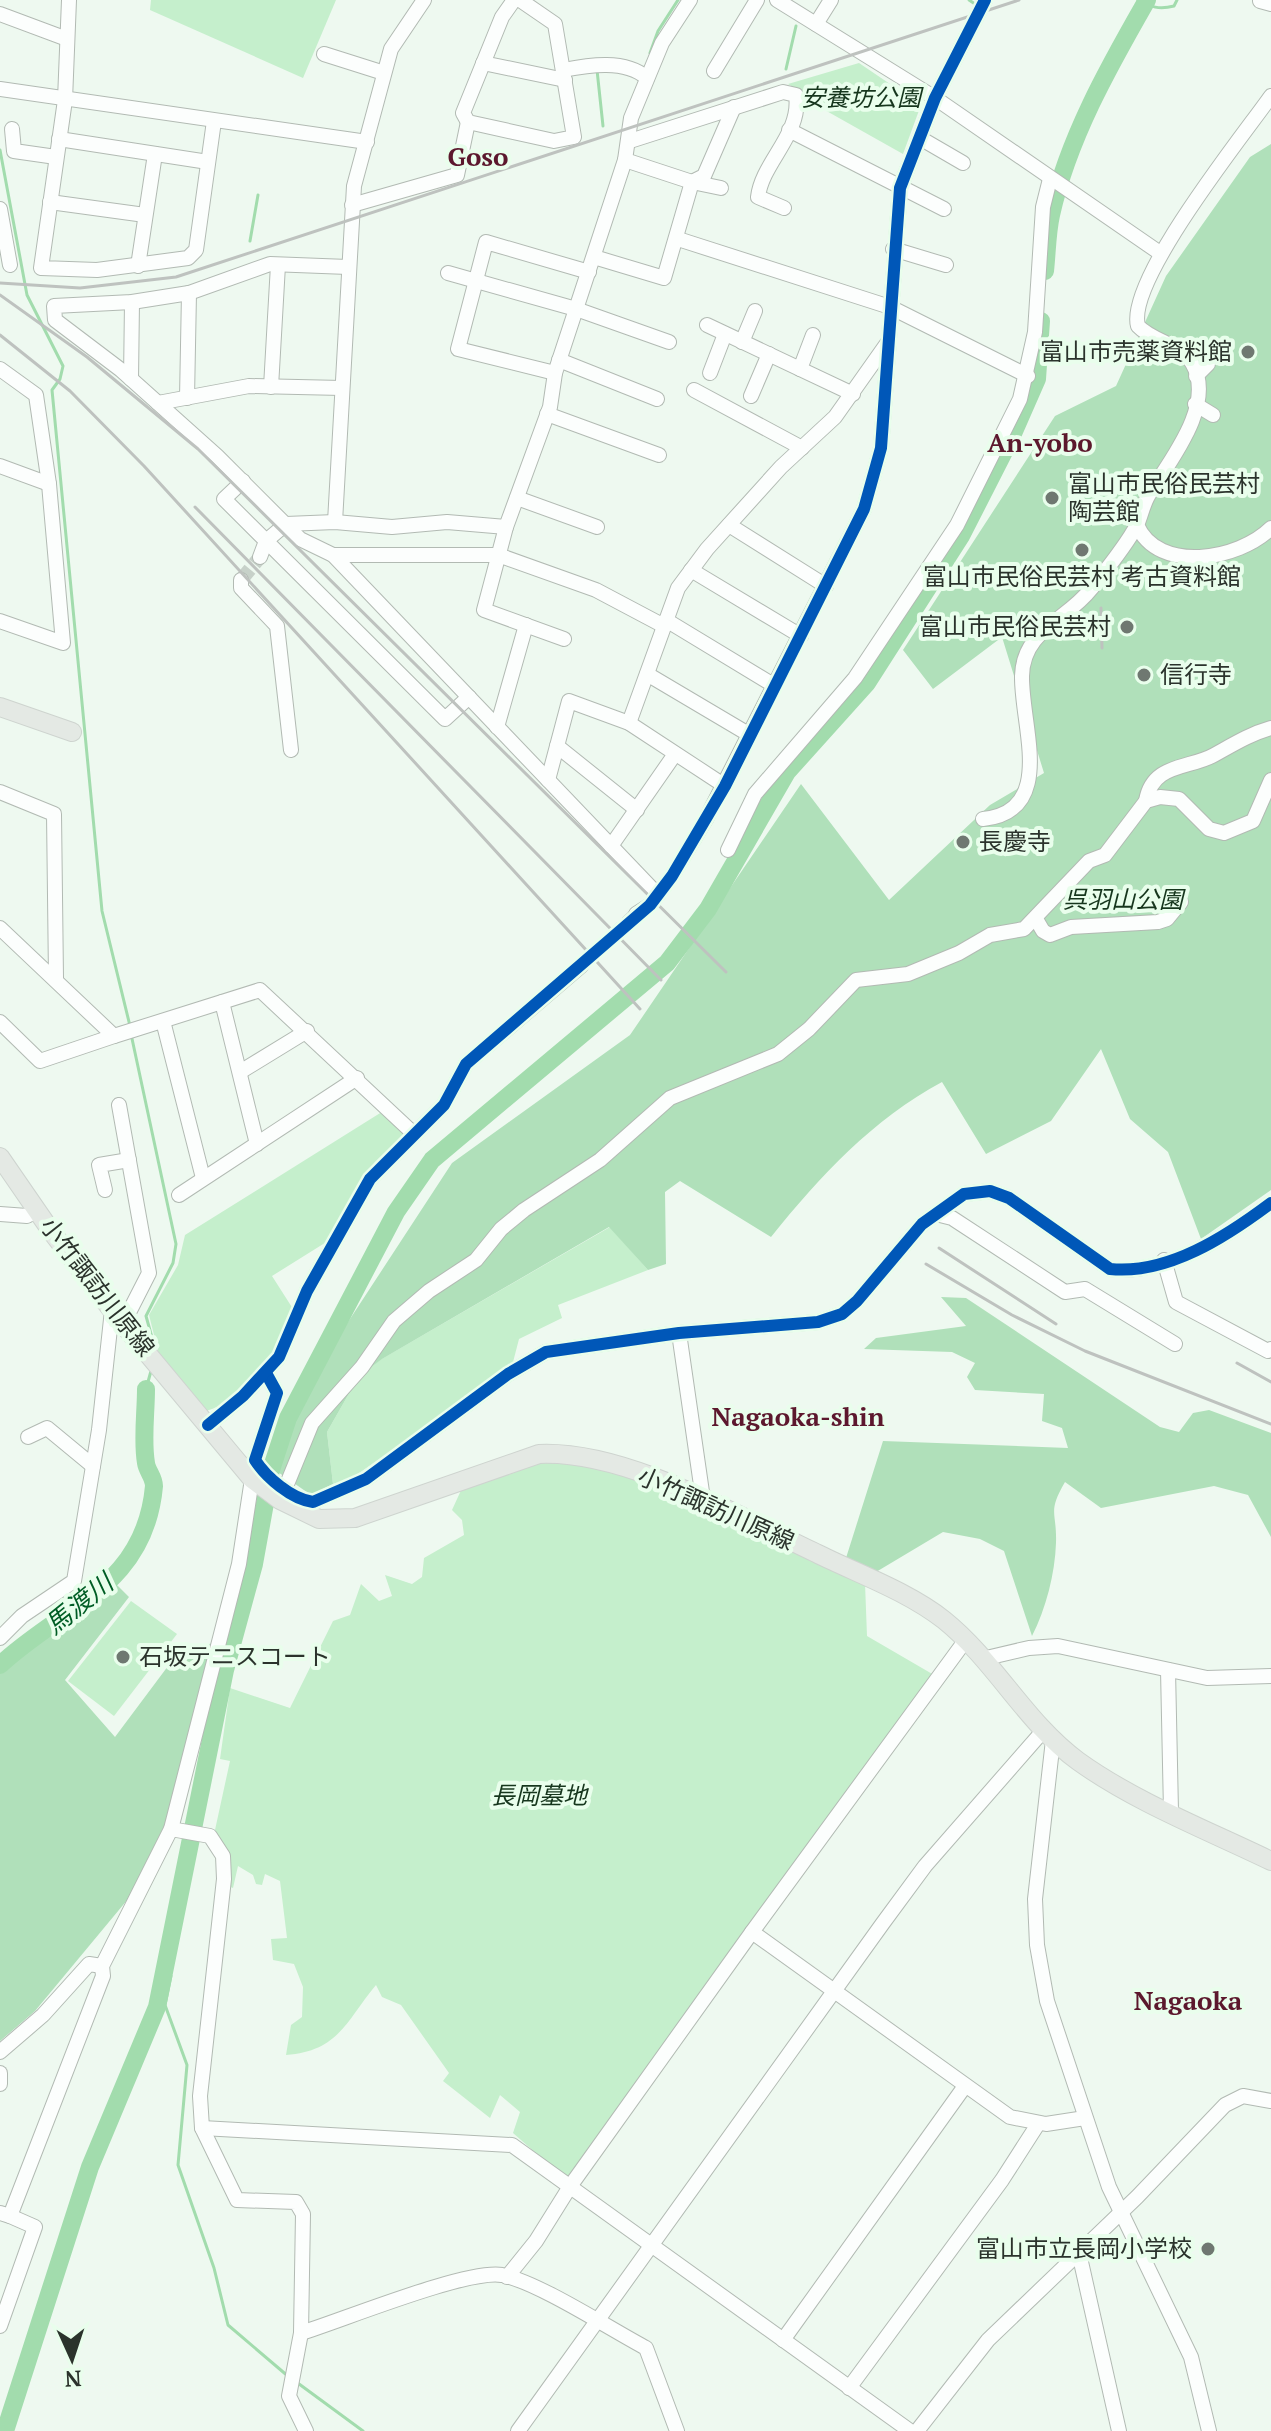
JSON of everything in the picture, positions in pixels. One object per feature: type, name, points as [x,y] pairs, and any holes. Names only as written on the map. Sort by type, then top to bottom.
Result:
[{"type":"main road","points":[[0,707],[72,732]]},
{"type":"main road","name":"小竹諏訪川原線","points":[[0,1157],[118,1317],[254,1482],[283,1494],[319,1519],[355,1518],[539,1454],[563,1453],[653,1478],[910,1598],[945,1621],[1048,1736],[1095,1773],[1271,1861]]},
{"type":"street","points":[[69,0],[65,100],[41,268],[97,270],[188,258],[196,250],[214,121]]},
{"type":"street","points":[[335,522],[352,205],[391,49],[424,0]]},
{"type":"street","points":[[352,205],[457,175],[468,122],[463,113],[502,17],[514,0]]},
{"type":"street","points":[[468,122],[554,141],[574,137],[555,24],[520,0]]},
{"type":"street","points":[[564,639],[484,610],[506,527],[547,414],[557,366],[625,160],[631,118],[662,43],[690,0]]},
{"type":"street","points":[[714,71],[757,0]]},
{"type":"street","points":[[777,0],[935,98],[1160,253]]},
{"type":"street","points":[[816,24],[831,0]]},
{"type":"street","points":[[636,914],[654,900],[679,866],[725,786],[854,533],[876,473],[900,188],[935,98],[985,0]]},
{"type":"street","points":[[0,14],[67,39]]},
{"type":"street","points":[[324,54],[384,73]]},
{"type":"street","points":[[483,63],[564,75],[597,64],[638,70],[647,78]]},
{"type":"street","points":[[0,89],[367,142]]},
{"type":"street","points":[[630,141],[783,92],[796,95],[798,106],[789,130],[759,187],[758,197],[784,208]]},
{"type":"street","points":[[983,819],[1008,813],[1021,803],[1027,793],[1029,775],[1022,677],[1031,642],[1090,590],[1137,525],[1149,496],[1183,443],[1195,404],[1196,376],[1187,356],[1149,338],[1138,326],[1137,305],[1160,253],[1271,96]]},
{"type":"street","points":[[594,257],[664,278],[678,239],[692,182],[704,176],[734,107]]},
{"type":"street","points":[[12,129],[14,151],[56,157]]},
{"type":"street","points":[[789,130],[944,209]]},
{"type":"street","points":[[920,138],[963,163]]},
{"type":"street","points":[[59,139],[208,162]]},
{"type":"street","points":[[138,266],[155,154]]},
{"type":"street","points":[[625,160],[721,188]]},
{"type":"street","points":[[728,850],[755,794],[855,678],[957,525],[1028,376],[1039,293],[1043,207],[1050,179]]},
{"type":"street","points":[[50,202],[145,215]]},
{"type":"street","points":[[0,209],[10,265]]},
{"type":"street","points":[[678,239],[890,307],[1028,376]]},
{"type":"street","points":[[589,272],[486,242],[458,349],[557,366],[657,399]]},
{"type":"street","points":[[893,249],[946,265]]},
{"type":"street","points":[[348,267],[278,265],[189,293],[132,302],[54,306],[55,320],[158,403],[243,481],[300,539],[333,555],[611,846],[654,900]]},
{"type":"street","points":[[271,387],[278,265]]},
{"type":"street","points":[[448,273],[576,309],[669,342]]},
{"type":"street","points":[[187,398],[189,293]]},
{"type":"street","points":[[131,379],[132,302]]},
{"type":"street","points":[[742,342],[755,311]]},
{"type":"street","points":[[707,325],[853,394]]},
{"type":"street","points":[[710,373],[725,334]]},
{"type":"street","points":[[800,369],[813,335]]},
{"type":"street","points":[[629,723],[678,588],[729,525],[835,417],[888,342]]},
{"type":"street","points":[[751,396],[769,354]]},
{"type":"street","points":[[1196,376],[1208,364]]},
{"type":"street","points":[[0,369],[36,395],[49,484],[63,643],[0,621]]},
{"type":"street","points":[[158,403],[249,386],[342,388]]},
{"type":"street","points":[[694,390],[802,448]]},
{"type":"street","points":[[1195,404],[1213,415]]},
{"type":"street","points":[[547,414],[659,455]]},
{"type":"street","points":[[0,466],[49,484]]},
{"type":"street","points":[[243,481],[224,499],[445,719],[469,697]]},
{"type":"street","points":[[517,498],[597,527]]},
{"type":"street","points":[[260,557],[266,541],[286,524],[335,522],[392,527],[447,522],[506,527]]},
{"type":"street","points":[[729,525],[826,586]]},
{"type":"street","points":[[1137,525],[1142,538],[1155,549],[1166,555],[1183,556],[1221,554],[1271,528]]},
{"type":"street","points":[[333,555],[498,555],[596,590],[665,623],[775,686]]},
{"type":"street","points":[[691,570],[801,636]]},
{"type":"street","points":[[241,580],[241,588],[277,626],[291,750]]},
{"type":"street","points":[[497,727],[526,625]]},
{"type":"street","points":[[647,674],[750,735]]},
{"type":"street","points":[[548,780],[569,701],[629,723],[725,786]]},
{"type":"street","points":[[283,1494],[312,1423],[362,1367],[394,1321],[429,1291],[476,1260],[501,1229],[524,1210],[600,1160],[660,1105],[709,1079],[778,1054],[809,1029],[856,980],[908,974],[959,953],[990,935],[1024,929],[1089,861],[1105,855],[1146,801],[1160,776],[1171,767],[1213,756],[1251,734],[1271,728]]},
{"type":"street","points":[[557,746],[637,810]]},
{"type":"street","points":[[611,846],[675,754]]},
{"type":"street","points":[[1146,801],[1160,797],[1179,799],[1209,829],[1224,833],[1253,821],[1271,780]]},
{"type":"street","points":[[0,792],[54,814],[56,978]]},
{"type":"street","points":[[1036,919],[1043,931],[1050,935],[1071,927],[1158,922],[1167,919],[1181,902]]},
{"type":"street","points":[[0,928],[114,1036]]},
{"type":"street","points":[[208,1425],[266,1373],[279,1357],[307,1291],[370,1179],[444,1105],[466,1064],[581,966]]},
{"type":"street","points":[[0,1022],[40,1061],[260,990],[413,1133]]},
{"type":"street","points":[[222,1002],[257,1144]]},
{"type":"street","points":[[163,1021],[203,1178]]},
{"type":"street","points":[[240,1072],[307,1031]]},
{"type":"street","points":[[179,1195],[357,1078]]},
{"type":"street","points":[[0,1638],[22,1616],[74,1581],[118,1317],[149,1273],[119,1105]]},
{"type":"street","points":[[105,1190],[99,1165],[129,1160]]},
{"type":"street","points":[[266,1373],[277,1393],[255,1460],[283,1494],[313,1502],[366,1479],[508,1374],[546,1352],[679,1333],[818,1322],[842,1314],[857,1301],[922,1224],[964,1194],[990,1191],[1009,1198],[1110,1269],[1130,1271],[1206,1246],[1271,1203]]},
{"type":"street","points":[[0,1214],[27,1216],[37,1210]]},
{"type":"street","points":[[936,1214],[952,1218],[1065,1292],[1085,1289],[1175,1344]]},
{"type":"street","points":[[1164,1260],[1176,1302],[1268,1351],[1271,1349]]},
{"type":"street","points":[[679,1333],[703,1499]]},
{"type":"street","points":[[28,1437],[47,1428],[93,1466]]},
{"type":"street","points":[[0,2324],[35,2227],[5,2215],[103,1976],[102,1966],[177,1830],[239,1564],[254,1482]]},
{"type":"street","points":[[507,2277],[536,2241],[571,2185],[752,1932],[965,1641]]},
{"type":"street","points":[[982,1659],[1029,1648],[1058,1646],[1207,1678],[1271,1676]]},
{"type":"street","points":[[1168,1670],[1171,1811]]},
{"type":"street","points":[[518,2431],[925,1866],[1048,1736]]},
{"type":"street","points":[[1048,1736],[1036,1885],[1037,1945],[1052,2017],[1120,2214],[1191,2357],[1209,2431]]},
{"type":"street","points":[[177,1830],[210,1836],[223,1856],[224,1879],[200,2096],[202,2128],[237,2200],[296,2202],[303,2214],[301,2333],[289,2396],[306,2431]]},
{"type":"street","points":[[752,1932],[1010,2117],[1038,2124],[1085,2118]]},
{"type":"street","points":[[0,2052],[43,2015],[89,1964],[102,1966]]},
{"type":"street","points":[[0,2073],[0,2084]]},
{"type":"street","points":[[783,2340],[965,2086]]},
{"type":"street","points":[[917,2431],[988,2340],[1120,2214],[1225,2105],[1243,2096],[1271,2101]]},
{"type":"street","points":[[849,2388],[995,2190],[1038,2124]]},
{"type":"street","points":[[202,2128],[512,2145],[910,2431]]},
{"type":"street","points":[[1079,2253],[1119,2431]]},
{"type":"street","points":[[301,2333],[467,2278],[507,2277],[646,2348],[677,2431]]},
{"type":"green space","points":[[151,0],[336,0],[303,78],[150,10]]},
{"type":"green space","name":"安養坊公園","points":[[859,63],[921,105],[903,154],[807,100],[808,96],[788,84]]},
{"type":"green space","name":"呉羽山公園","points":[[1271,144],[1271,1190],[1201,1239],[1168,1152],[1130,1119],[1101,1049],[1051,1121],[986,1154],[942,1082],[893,1114],[849,1150],[771,1237],[680,1181],[665,1192],[666,1264],[648,1270],[609,1227],[382,1359],[359,1376],[327,1432],[333,1484],[311,1495],[275,1470],[292,1417],[331,1348],[452,1163],[630,1035],[801,784],[889,900],[990,805],[1044,773],[1002,637],[933,689],[903,650],[1055,416],[1116,386],[1166,276],[1250,157]]},
{"type":"green space","points":[[385,1110],[403,1135],[375,1162],[328,1241],[272,1276],[295,1312],[281,1342],[248,1385],[221,1405],[206,1411],[160,1359],[149,1315],[178,1265],[185,1235]]},
{"type":"green space","points":[[610,1227],[648,1270],[558,1305],[562,1318],[519,1339],[512,1366],[352,1478],[333,1484],[327,1432],[359,1376],[380,1360]]},
{"type":"green space","points":[[941,1297],[966,1298],[1160,1427],[1179,1432],[1193,1413],[1209,1410],[1271,1433],[1271,1537],[1248,1495],[1214,1486],[1101,1508],[1065,1482],[1054,1512],[1056,1543],[1052,1578],[1032,1636],[1004,1551],[980,1539],[943,1532],[876,1572],[846,1558],[883,1441],[1068,1448],[1062,1428],[1042,1421],[1044,1394],[975,1390],[967,1377],[975,1363],[952,1352],[864,1349],[876,1338],[966,1326]]},
{"type":"green space","name":"長岡墓地","points":[[563,1453],[717,1512],[865,1583],[867,1636],[934,1675],[573,2175],[562,2176],[513,2133],[520,2112],[500,2095],[490,2118],[443,2081],[449,2073],[401,2005],[382,1997],[376,1985],[330,2041],[304,2052],[286,2055],[291,2025],[302,2017],[303,1987],[294,1964],[273,1960],[271,1939],[287,1938],[280,1881],[265,1874],[262,1885],[256,1884],[253,1875],[238,1866],[233,1888],[226,1885],[215,1830],[230,1761],[220,1759],[230,1688],[290,1708],[333,1621],[350,1615],[361,1584],[379,1601],[392,1596],[385,1575],[412,1584],[422,1577],[424,1558],[464,1535],[462,1520],[452,1510],[463,1486]]},
{"type":"green space","points":[[116,1584],[129,1597],[65,1680],[115,1737],[180,1650],[214,1643],[168,1826],[133,1893],[35,2011],[0,2041],[0,1672],[16,1656]]},
{"type":"green space","name":"石坂テニスコート","points":[[131,1601],[177,1634],[114,1716],[68,1681]]},
{"type":"waterway","points":[[650,53],[658,31],[678,0]]},
{"type":"waterway","points":[[969,0],[978,6]]},
{"type":"waterway","points":[[1138,0],[1164,8],[1174,6],[1177,0]]},
{"type":"waterway","points":[[1045,271],[1051,215],[1068,159],[1104,78],[1147,0]]},
{"type":"waterway","points":[[786,69],[796,26]]},
{"type":"waterway","points":[[597,70],[603,126]]},
{"type":"waterway","points":[[0,150],[27,295],[63,366],[60,379],[52,390],[102,911],[130,1026]]},
{"type":"waterway","points":[[250,241],[258,195]]},
{"type":"waterway","points":[[5,2431],[90,2167],[157,2007],[225,1670],[254,1564],[271,1470],[288,1418],[396,1212],[432,1160],[667,963],[708,909],[787,772],[867,683],[961,536],[1012,436],[1037,379],[1041,321]]},
{"type":"waterway","points":[[131,1034],[176,1244],[173,1263],[146,1316],[156,1352]]},
{"type":"waterway","points":[[146,1389],[151,1371]]},
{"type":"waterway","name":"馬渡川","points":[[0,1665],[97,1591],[118,1571],[135,1548],[147,1520],[154,1486],[145,1454],[146,1389]]},
{"type":"waterway","points":[[162,1973],[171,1976],[165,2005],[187,2065],[178,2165],[214,2268],[228,2325],[289,2377]]},
{"type":"waterway","points":[[295,2381],[363,2431]]},
{"type":"tunnel","points":[[241,580],[260,557]]},
{"type":"tunnel","points":[[581,966],[636,914]]},
{"type":"railway","points":[[0,283],[80,288],[176,277],[1019,0]]},
{"type":"railway","points":[[0,295],[87,357],[198,449],[726,972]]},
{"type":"railway","points":[[0,335],[70,391],[144,466],[640,1009]]},
{"type":"railway","points":[[195,507],[661,980]]},
{"type":"railway","points":[[1101,608],[1102,648]]},
{"type":"railway","points":[[939,1248],[1056,1324]]},
{"type":"railway","points":[[926,1264],[1012,1315],[1085,1351],[1271,1424]]},
{"type":"railway","points":[[1237,1363],[1271,1382]]},
{"type":"cycle path","points":[[208,1425],[243,1396],[279,1357],[307,1291],[370,1179],[444,1105],[466,1064],[650,905],[672,876],[725,786],[864,509],[881,448],[900,188],[935,98],[985,0]]},
{"type":"cycle path","points":[[266,1373],[277,1393],[255,1460],[280,1486],[296,1497],[313,1502],[366,1479],[508,1374],[546,1352],[679,1333],[818,1322],[842,1314],[857,1301],[922,1224],[964,1194],[990,1191],[1009,1198],[1110,1269],[1153,1266],[1196,1251],[1271,1203]]},
{"type":"place","name":"富山市売薬資料館","points":[[1248,352]]},
{"type":"place","name":"富山市民俗民芸村 陶芸館","points":[[1052,498]]},
{"type":"place","name":"富山市民俗民芸村 考古資料館","points":[[1082,550]]},
{"type":"place","name":"富山市民俗民芸村","points":[[1127,627]]},
{"type":"place","name":"信行寺","points":[[1144,675]]},
{"type":"place","name":"長慶寺","points":[[963,842]]},
{"type":"place","name":"石坂テニスコート","points":[[123,1657]]},
{"type":"place","name":"富山市立長岡小学校","points":[[1208,2249]]},
{"type":"district","name":"Goso","points":[[478,157]]},
{"type":"district","name":"An-yobo","points":[[1040,443]]},
{"type":"district","name":"Nagaoka-shin","points":[[798,1417]]},
{"type":"district","name":"Nagaoka","points":[[1188,2001]]}]
